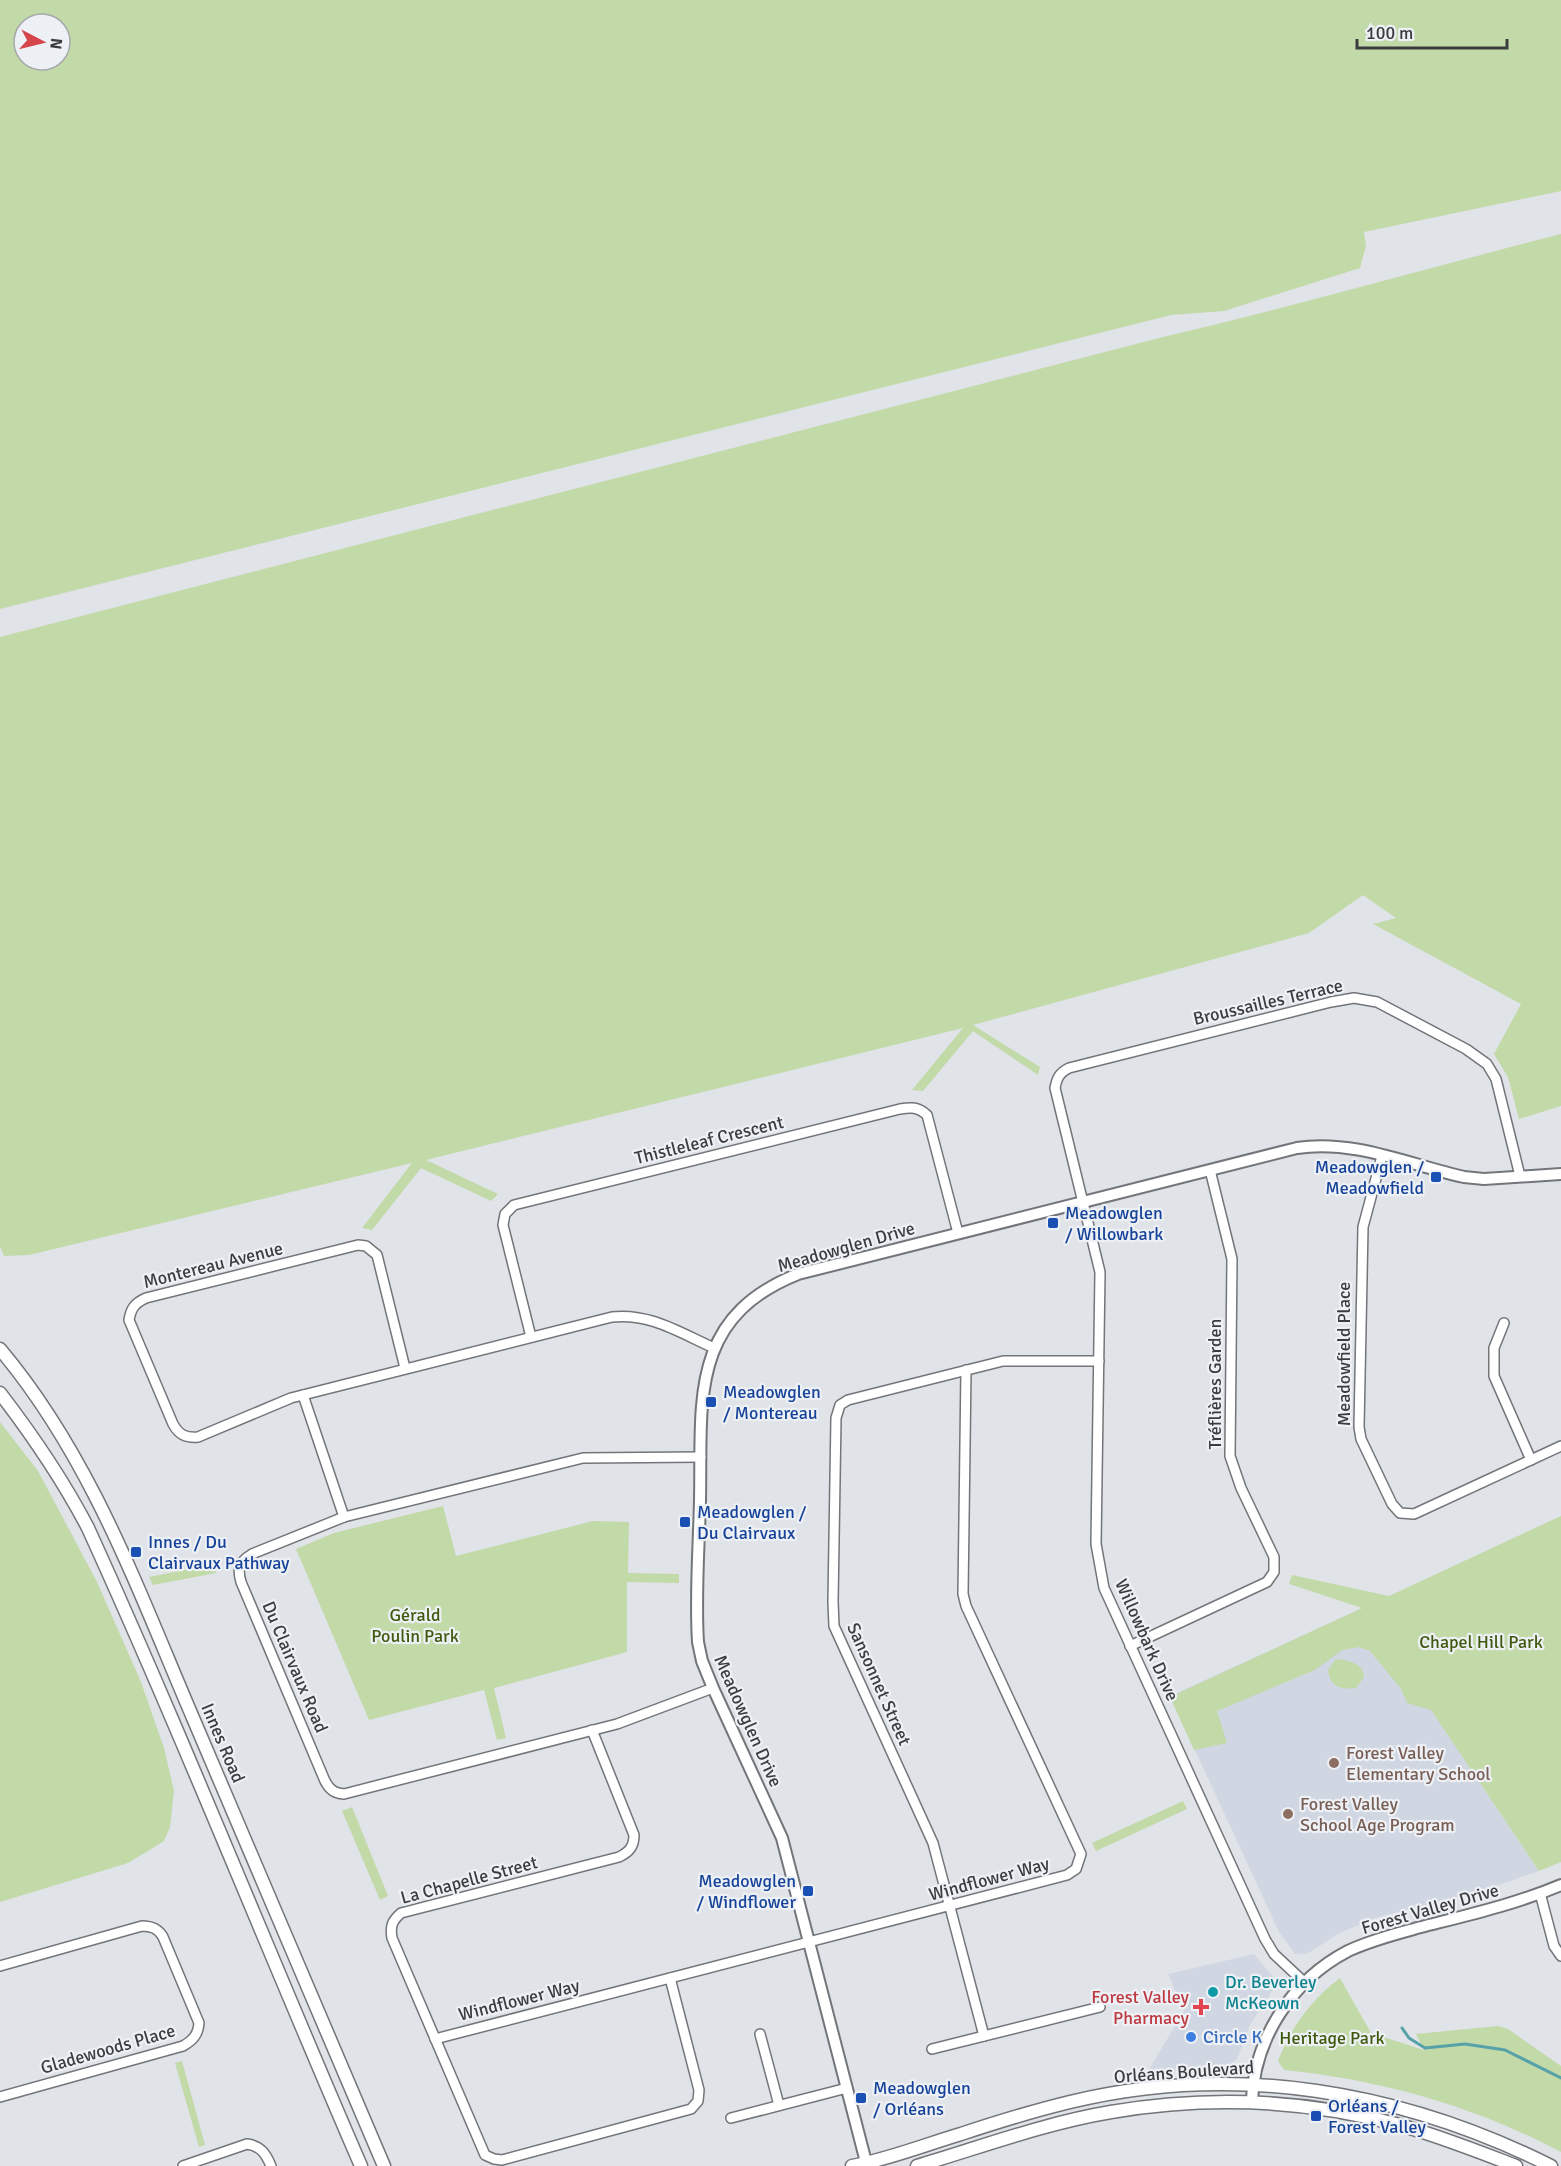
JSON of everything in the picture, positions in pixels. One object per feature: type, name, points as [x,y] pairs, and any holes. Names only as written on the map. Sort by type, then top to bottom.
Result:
[{"type":"main road","name":"Innes Road","points":[[0,1349],[20,1373],[70,1449],[98,1499],[144,1601],[384,2166]]},
{"type":"main road","name":"Innes Road","points":[[0,1393],[33,1436],[68,1488],[88,1528],[360,2163]]},
{"type":"main road","name":"Orléans Boulevard","points":[[852,2166],[866,2165],[1025,2114],[1096,2097],[1169,2087],[1252,2084],[1336,2094],[1407,2109],[1487,2136],[1551,2166]]},
{"type":"main road","name":"Orléans Boulevard","points":[[917,2166],[1054,2125],[1110,2112],[1184,2102],[1252,2101],[1339,2112],[1396,2124],[1433,2135],[1516,2166]]},
{"type":"street","name":"Broussailles Terrace","points":[[1084,1202],[1055,1088],[1060,1073],[1091,1062],[1354,998],[1377,1002],[1394,1010],[1466,1049],[1486,1064],[1496,1079],[1520,1176]]},
{"type":"street","name":"Thistleleaf Crescent","points":[[531,1337],[503,1225],[505,1214],[514,1205],[900,1109],[913,1107],[921,1109],[927,1115],[958,1233]]},
{"type":"street","name":"Meadowglen Drive","points":[[866,2165],[782,1838],[713,1688],[702,1661],[697,1632],[704,1380],[714,1348],[734,1317],[751,1300],[779,1282],[803,1272],[1315,1145],[1345,1147],[1464,1177],[1484,1179],[1561,1174]]},
{"type":"street","name":"Meadowfield Place","points":[[1382,1156],[1363,1227],[1359,1427],[1361,1439],[1392,1504],[1400,1513],[1414,1514],[1561,1446]]},
{"type":"street","name":"Tréflières Garden","points":[[1130,1646],[1267,1582],[1274,1572],[1274,1557],[1241,1488],[1230,1456],[1232,1258],[1210,1170]]},
{"type":"street","name":"Willowbark Drive","points":[[1084,1202],[1100,1272],[1096,1544],[1104,1588],[1269,1947],[1305,1983]]},
{"type":"street","name":"Montereau Avenue","points":[[405,1368],[376,1255],[366,1246],[358,1245],[146,1298],[137,1302],[133,1307],[129,1320],[173,1424],[183,1436],[198,1437],[279,1402],[303,1395],[612,1317],[637,1316],[660,1323],[714,1348]]},
{"type":"street","points":[[1504,1323],[1494,1348],[1494,1376],[1531,1460]]},
{"type":"street","name":"Sansonnet Street","points":[[984,2036],[933,1843],[834,1626],[836,1418],[840,1405],[848,1400],[966,1370],[1016,1360],[1099,1361]]},
{"type":"street","name":"Windflower Way","points":[[435,2039],[1067,1875],[1076,1869],[1081,1854],[966,1606],[963,1594],[966,1370]]},
{"type":"street","points":[[303,1395],[344,1517]]},
{"type":"street","name":"Du Clairvaux Road","points":[[701,1457],[583,1458],[344,1517],[252,1554],[240,1564],[238,1572],[240,1582],[330,1789],[336,1793],[344,1794],[617,1724],[713,1688]]},
{"type":"street","name":"La Chapelle Street","points":[[592,1730],[634,1835],[634,1842],[627,1854],[401,1913],[391,1925],[392,1938],[485,2155],[502,2160],[692,2109],[699,2090],[670,1978]]},
{"type":"street","name":"Forest Valley Drive","points":[[1252,2101],[1252,2084],[1257,2064],[1272,2026],[1294,1994],[1331,1962],[1364,1944],[1384,1937],[1511,1903],[1561,1885]]},
{"type":"street","points":[[1540,1893],[1554,1946],[1561,1956]]},
{"type":"street","name":"Gladewoods Place","points":[[0,1966],[141,1926],[153,1927],[163,1937],[199,2023],[193,2040],[183,2046],[0,2097]]},
{"type":"street","points":[[932,2049],[1100,2007]]},
{"type":"street","points":[[760,2034],[779,2105]]},
{"type":"street","points":[[731,2118],[847,2088]]},
{"type":"street","points":[[183,2166],[247,2145],[263,2151],[271,2166]]},
{"type":"shaded area","name":"Forest Valley Elementary School","points":[[1363,1608],[1539,1871],[1490,1888],[1372,1919],[1338,1934],[1307,1954],[1295,1954],[1279,1932],[1170,1696]]},
{"type":"shaded area","points":[[1254,1954],[1273,1977],[1274,1988],[1250,2025],[1237,2059],[1226,2067],[1148,2071],[1184,2011],[1168,1974]]},
{"type":"green space","points":[[0,0],[1561,0],[1561,191],[1364,232],[1366,246],[1360,268],[1224,311],[1171,315],[0,609]]},
{"type":"green space","points":[[1561,234],[1561,1106],[1519,1119],[1508,1077],[1494,1054],[1521,1004],[1373,924],[1396,918],[1363,895],[1309,933],[973,1025],[1040,1067],[1038,1075],[973,1031],[923,1091],[912,1090],[963,1028],[426,1160],[498,1194],[491,1201],[421,1168],[372,1230],[362,1228],[412,1163],[29,1255],[4,1256],[0,1246],[0,637],[1263,313]]},
{"type":"green space","points":[[0,1422],[38,1471],[97,1582],[141,1682],[164,1748],[174,1791],[170,1827],[164,1841],[128,1863],[0,1902]]},
{"type":"green space","name":"Gérald Poulin Park","points":[[443,1506],[456,1556],[593,1521],[629,1522],[628,1573],[679,1574],[679,1583],[627,1582],[627,1652],[494,1688],[506,1738],[497,1740],[484,1690],[369,1720],[296,1549],[334,1533]]},
{"type":"green space","name":"Chapel Hill Park","points":[[1561,1516],[1561,1862],[1539,1871],[1431,1710],[1407,1703],[1401,1689],[1370,1651],[1359,1647],[1342,1650],[1315,1670],[1217,1711],[1227,1743],[1194,1750],[1170,1697],[1362,1608],[1289,1584],[1292,1575],[1389,1596]]},
{"type":"green space","points":[[215,1564],[216,1573],[153,1585],[149,1577]]},
{"type":"green space","points":[[1335,1660],[1352,1662],[1362,1669],[1364,1677],[1356,1688],[1341,1688],[1331,1680],[1328,1670]]},
{"type":"green space","points":[[1183,1801],[1187,1809],[1096,1851],[1092,1843]]},
{"type":"green space","points":[[352,1807],[388,1896],[380,1900],[342,1811]]},
{"type":"green space","name":"Heritage Park","points":[[1340,1978],[1371,2033],[1424,2050],[1416,2034],[1498,2026],[1508,2029],[1561,2066],[1561,2152],[1461,2108],[1392,2088],[1284,2070],[1278,2061],[1289,2037],[1311,2005]]},
{"type":"green space","points":[[182,2061],[205,2145],[199,2147],[175,2063]]},
{"type":"waterway","points":[[1402,2028],[1409,2038],[1425,2048],[1465,2044],[1505,2050],[1561,2078]]},
{"type":"place","name":"Meadowglen / Meadowfield","points":[[1436,1177]]},
{"type":"place","name":"Meadowglen / Willowbark","points":[[1053,1223]]},
{"type":"place","name":"Meadowglen / Montereau","points":[[711,1402]]},
{"type":"place","name":"Meadowglen / Du Clairvaux","points":[[685,1522]]},
{"type":"place","name":"Innes / Du Clairvaux Pathway","points":[[136,1552]]},
{"type":"place","name":"Forest Valley Elementary School","points":[[1334,1763]]},
{"type":"place","name":"Forest Valley School Age Program","points":[[1288,1814]]},
{"type":"place","name":"Meadowglen / Windflower","points":[[808,1891]]},
{"type":"place","name":"Dr. Beverley McKeown","points":[[1213,1992]]},
{"type":"place","name":"Forest Valley Pharmacy","points":[[1201,2007]]},
{"type":"place","name":"Circle K","points":[[1191,2037]]},
{"type":"place","name":"Meadowglen / Orléans","points":[[861,2098]]},
{"type":"place","name":"Orléans / Forest Valley","points":[[1316,2116]]}]
